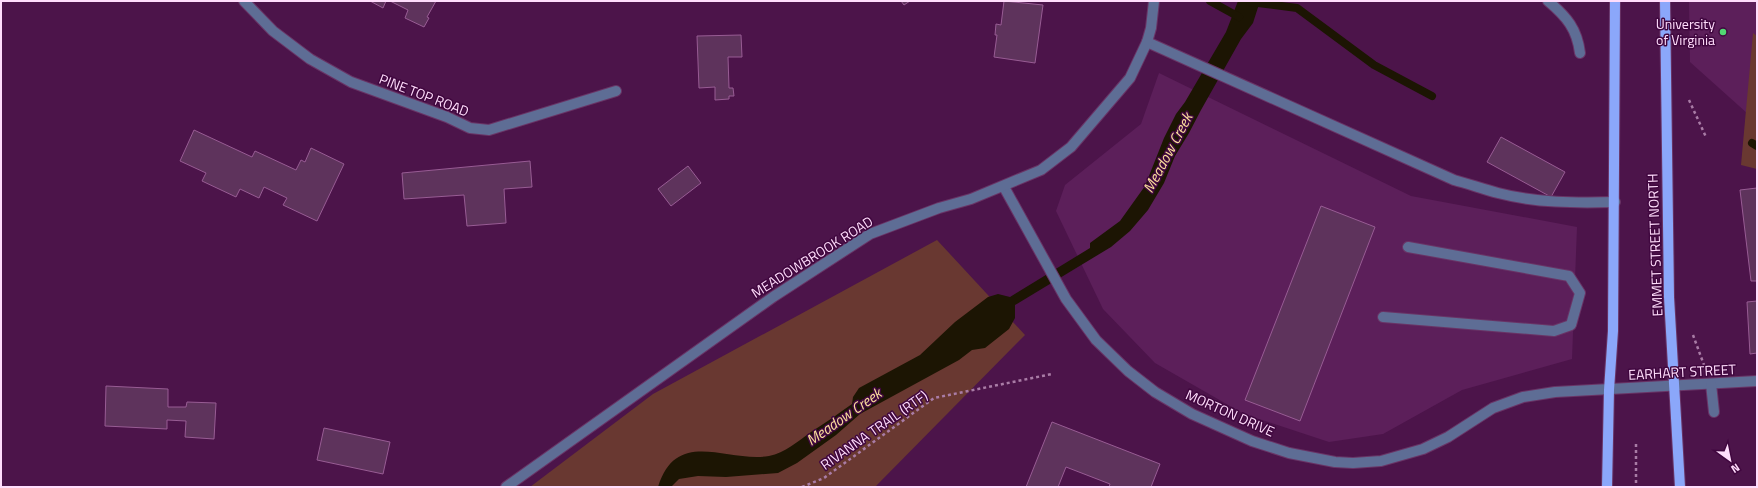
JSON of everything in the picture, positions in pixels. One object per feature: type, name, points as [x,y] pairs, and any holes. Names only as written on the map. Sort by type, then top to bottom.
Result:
[{"type":"main road","points":[[1607,487],[1609,390],[1613,331],[1615,202],[1615,1]]},
{"type":"main road","name":"EMMET STREET NORTH","points":[[1665,1],[1668,246],[1680,487]]},
{"type":"street","name":"PINE TOP ROAD","points":[[244,1],[273,31],[310,59],[351,82],[447,117],[470,128],[489,130],[524,121],[575,103],[616,92]]},
{"type":"street","name":"MEADOWBROOK ROAD","points":[[506,487],[773,297],[870,234],[896,223],[972,199],[1004,187],[1041,170],[1071,147],[1130,78],[1148,42],[1154,1]]},
{"type":"street","points":[[1548,1],[1564,14],[1578,38],[1580,53]]},
{"type":"street","points":[[1148,42],[1454,180],[1499,194],[1536,200],[1574,203],[1615,202]]},
{"type":"street","name":"MORTON DRIVE","points":[[1004,187],[1066,299],[1096,340],[1128,371],[1155,392],[1192,414],[1252,441],[1289,452],[1335,462],[1353,463],[1382,461],[1422,450],[1448,437],[1493,408],[1523,397],[1554,392],[1609,390]]},
{"type":"street","points":[[1382,317],[1554,332],[1571,325],[1580,292],[1569,276],[1408,246]]},
{"type":"street","name":"EARHART STREET","points":[[1609,390],[1757,381]]},
{"type":"street","points":[[1711,384],[1714,412]]},
{"type":"path","points":[[1690,100],[1706,137]]},
{"type":"path","points":[[1693,335],[1711,384]]},
{"type":"path","name":"RIVANNA TRAIL (RTF)","points":[[802,487],[824,478],[934,398],[1052,374]]},
{"type":"path","points":[[1636,444],[1636,487]]},
{"type":"shaded area","name":"University of Virginia","points":[[1689,1],[1757,1],[1757,122],[1690,62]]},
{"type":"shaded area","points":[[1753,33],[1757,36],[1757,169],[1741,165]]},
{"type":"shaded area","points":[[1159,73],[1411,196],[1577,227],[1572,359],[1462,390],[1383,434],[1329,442],[1244,414],[1155,363],[1103,309],[1056,211],[1065,185],[1141,124]]},
{"type":"shaded area","points":[[937,240],[1025,335],[875,487],[530,487],[653,394]]},
{"type":"water","name":"Meadow Creek","points":[[1238,1],[1260,1],[1253,23],[1241,39],[1175,156],[1164,183],[1148,210],[1130,231],[1111,247],[1015,305],[1015,318],[1009,329],[985,348],[972,350],[959,360],[860,414],[836,435],[797,463],[778,473],[726,477],[698,476],[679,479],[671,487],[658,487],[666,469],[677,458],[690,453],[704,452],[753,457],[769,456],[786,449],[852,404],[853,397],[859,388],[920,355],[955,322],[988,297],[998,294],[1010,297],[1090,248],[1090,243],[1120,221],[1145,186],[1164,138],[1176,114],[1185,102],[1226,32]]},
{"type":"building","points":[[370,1],[386,1],[383,8]]},
{"type":"building","points":[[390,1],[436,1],[427,17],[429,18],[424,27],[405,18],[408,10]]},
{"type":"building","points":[[901,1],[910,1],[904,5]]},
{"type":"building","points":[[1004,1],[1043,5],[1035,63],[994,57],[997,35],[995,35],[996,24],[1001,25]]},
{"type":"building","points":[[741,35],[742,57],[728,57],[729,88],[733,88],[734,96],[729,96],[729,99],[715,100],[715,87],[699,88],[697,36]]},
{"type":"building","points":[[194,130],[252,157],[255,151],[296,170],[301,160],[305,162],[311,148],[344,164],[317,221],[283,205],[287,198],[264,187],[259,198],[240,189],[236,197],[202,181],[206,173],[180,161]]},
{"type":"building","points":[[1501,137],[1565,172],[1551,197],[1487,162]]},
{"type":"building","points":[[530,161],[532,187],[504,189],[506,223],[467,226],[464,195],[404,199],[402,173]]},
{"type":"building","points":[[688,166],[701,183],[671,206],[658,189]]},
{"type":"building","points":[[1757,188],[1757,281],[1751,281],[1740,190]]},
{"type":"building","points":[[1321,206],[1375,227],[1300,421],[1245,400]]},
{"type":"building","points":[[1757,301],[1757,353],[1750,354],[1747,302]]},
{"type":"building","points":[[106,386],[168,389],[168,407],[186,407],[187,402],[216,403],[214,439],[185,437],[186,421],[167,420],[167,429],[105,426]]},
{"type":"building","points":[[1052,422],[1160,464],[1151,487],[1109,487],[1110,484],[1066,467],[1058,487],[1026,487]]},
{"type":"building","points":[[324,428],[390,442],[383,474],[317,460]]},
{"type":"waterway","points":[[1210,1],[1239,17]]},
{"type":"waterway","points":[[1250,2],[1297,8],[1374,65],[1432,96]]},
{"type":"waterway","points":[[1752,143],[1757,146]]},
{"type":"place","name":"University of Virginia","points":[[1723,32]]}]
